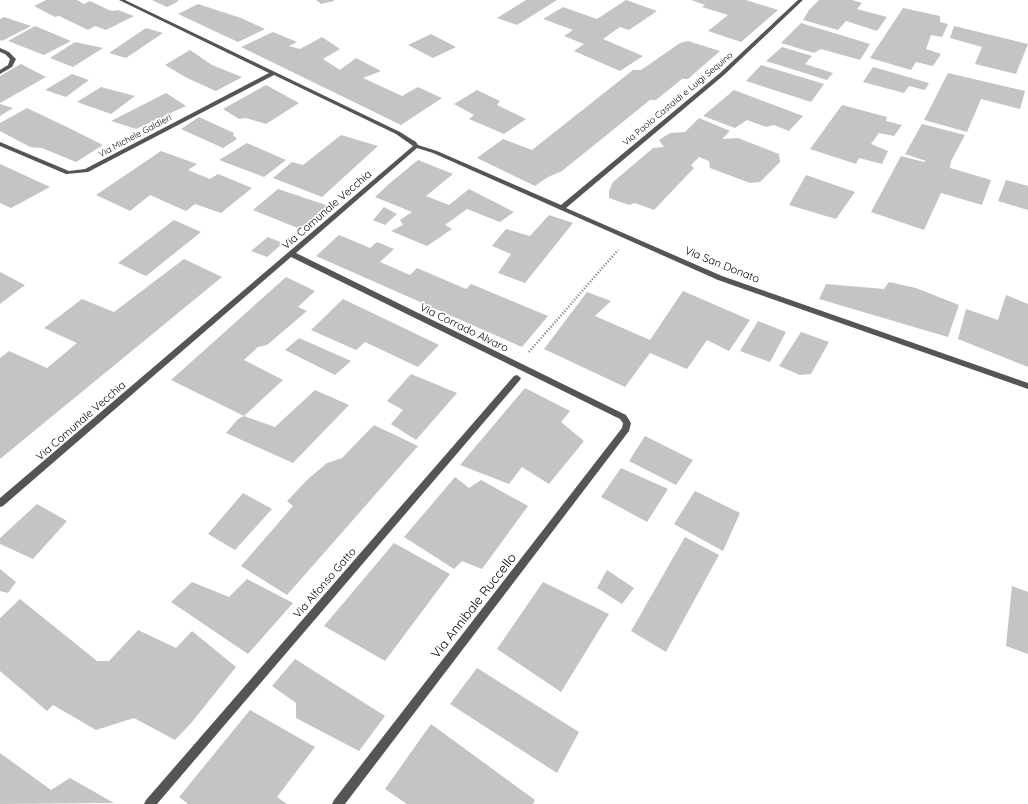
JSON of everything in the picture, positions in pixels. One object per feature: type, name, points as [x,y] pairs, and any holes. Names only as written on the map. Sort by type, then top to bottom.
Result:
[{"type":"street","points":[[121,0],[274,72],[398,133],[414,143],[416,146]]},
{"type":"street","name":"Via Paolo Castaldi e Luigi Sequino","points":[[563,207],[722,74],[801,0]]},
{"type":"street","points":[[0,50],[7,53],[12,59],[10,66],[0,72]]},
{"type":"street","name":"Via Michele Galdieri","points":[[0,144],[68,173],[86,171],[274,72]]},
{"type":"street","name":"Via San Donato","points":[[416,146],[435,152],[563,207],[720,278],[1028,386]]},
{"type":"street","name":"Via Comunale Vecchia","points":[[0,503],[416,146]]},
{"type":"street","name":"Via Corrado Alvaro","points":[[291,254],[623,418],[626,423]]},
{"type":"street","name":"Via Alfonso Gatto","points":[[150,804],[517,378]]},
{"type":"street","name":"Via Annibale Ruccello","points":[[338,804],[626,429],[626,423]]},
{"type":"path","points":[[517,366],[629,237]]},
{"type":"building","points":[[46,0],[77,0],[84,4],[90,1],[109,10],[118,10],[134,16],[106,30],[95,26],[88,30],[59,16],[55,17],[34,6]]},
{"type":"building","points":[[152,0],[177,0],[179,1],[167,7]]},
{"type":"building","points":[[316,0],[334,0],[334,1],[321,4]]},
{"type":"building","points":[[526,0],[557,0],[517,25],[497,18]]},
{"type":"building","points":[[626,0],[657,11],[629,30],[620,27],[603,39],[643,56],[620,71],[574,51],[584,44],[564,36],[573,30],[543,19],[563,7],[597,19]]},
{"type":"building","points":[[691,0],[746,0],[778,10],[741,42],[708,31],[728,15],[702,7],[705,5]]},
{"type":"building","points":[[819,0],[852,0],[862,3],[857,9],[887,17],[877,31],[846,21],[838,30],[803,20],[809,10]]},
{"type":"building","points":[[198,4],[241,18],[265,29],[238,42],[178,14]]},
{"type":"building","points":[[903,8],[940,16],[940,22],[948,24],[942,37],[931,35],[926,49],[941,54],[933,66],[916,62],[911,70],[870,58]]},
{"type":"building","points":[[4,17],[31,26],[2,41],[0,40],[0,19]]},
{"type":"building","points":[[801,23],[870,44],[860,60],[821,49],[814,53],[781,43]]},
{"type":"building","points":[[35,26],[71,41],[44,55],[8,41]]},
{"type":"building","points":[[954,26],[1028,44],[1016,74],[975,64],[982,47],[950,38]]},
{"type":"building","points":[[146,28],[163,33],[126,58],[109,53]]},
{"type":"building","points":[[273,32],[297,42],[289,46],[300,49],[322,37],[340,49],[323,59],[340,70],[356,58],[381,71],[363,78],[402,96],[418,87],[442,98],[401,125],[241,47]]},
{"type":"building","points":[[431,34],[456,47],[433,58],[408,45]]},
{"type":"building","points":[[688,41],[720,51],[688,79],[682,79],[656,100],[650,100],[562,171],[548,177],[535,186],[477,158],[503,139],[532,150],[633,70],[641,70],[680,43]]},
{"type":"building","points":[[75,42],[103,48],[73,67],[50,58]]},
{"type":"building","points":[[782,47],[812,56],[805,64],[833,73],[827,80],[766,61]]},
{"type":"building","points":[[190,50],[212,65],[242,77],[216,91],[187,78],[165,65]]},
{"type":"building","points":[[21,64],[46,77],[0,103],[0,76]]},
{"type":"building","points":[[761,65],[824,84],[811,102],[746,81]]},
{"type":"building","points":[[873,67],[929,83],[925,90],[909,86],[904,93],[863,82]]},
{"type":"building","points":[[948,73],[1025,91],[1020,109],[981,99],[967,132],[924,120]]},
{"type":"building","points":[[72,74],[89,80],[66,97],[45,90]]},
{"type":"building","points":[[266,85],[299,103],[266,124],[246,118],[239,119],[223,109]]},
{"type":"building","points":[[101,87],[135,96],[111,114],[77,102]]},
{"type":"building","points":[[477,90],[500,101],[497,105],[526,119],[504,134],[469,119],[474,115],[454,104]]},
{"type":"building","points":[[734,90],[803,116],[789,131],[774,125],[766,127],[747,120],[735,128],[703,116]]},
{"type":"building","points":[[166,93],[186,106],[136,129],[111,121]]},
{"type":"building","points":[[0,104],[13,108],[0,116]]},
{"type":"building","points":[[842,105],[887,117],[886,121],[902,125],[894,136],[879,133],[871,144],[888,151],[882,164],[859,158],[856,164],[810,149]]},
{"type":"building","points":[[27,108],[103,145],[76,162],[42,148],[30,147],[0,131],[0,123]]},
{"type":"building","points":[[199,117],[234,133],[233,135],[237,139],[223,148],[181,129]]},
{"type":"building","points":[[699,118],[730,131],[722,139],[738,138],[779,154],[780,162],[760,182],[750,183],[710,168],[709,161],[699,157],[691,165],[694,168],[654,210],[635,203],[629,205],[609,198],[609,191],[613,182],[653,148],[664,147],[659,140],[670,133],[685,132]]},
{"type":"building","points":[[922,124],[965,135],[951,161],[950,168],[991,180],[982,205],[941,193],[924,230],[871,212],[901,156],[924,162],[926,161],[905,154]]},
{"type":"building","points":[[341,135],[378,146],[322,197],[273,178],[292,162],[303,165]]},
{"type":"building","points":[[247,143],[286,160],[264,177],[219,160]]},
{"type":"building","points":[[161,151],[197,164],[188,170],[210,179],[218,174],[252,188],[221,213],[195,204],[186,211],[150,195],[130,211],[96,195]]},
{"type":"building","points":[[418,160],[453,174],[426,196],[449,205],[469,189],[514,212],[500,222],[467,209],[445,225],[452,229],[427,246],[391,231],[403,225],[400,220],[412,212],[375,197]]},
{"type":"building","points":[[0,164],[50,187],[11,208],[0,203]]},
{"type":"building","points":[[806,175],[855,192],[836,219],[789,205]]},
{"type":"building","points":[[1006,180],[1028,186],[1028,210],[998,201]]},
{"type":"building","points":[[278,189],[329,206],[300,229],[253,210]]},
{"type":"building","points":[[384,207],[397,214],[385,225],[373,220]]},
{"type":"building","points":[[549,215],[573,223],[525,283],[498,273],[511,254],[492,246],[506,229],[530,236]]},
{"type":"building","points":[[174,220],[201,232],[146,276],[118,263]]},
{"type":"building","points":[[339,235],[370,248],[377,242],[394,249],[380,262],[410,275],[417,268],[466,289],[471,284],[548,316],[522,347],[316,256]]},
{"type":"building","points":[[268,237],[283,243],[267,257],[251,251]]},
{"type":"building","points":[[184,259],[222,277],[0,459],[0,358],[9,351],[47,368],[77,343],[44,328],[82,299],[114,312]]},
{"type":"building","points":[[0,272],[25,285],[0,304]]},
{"type":"building","points":[[286,277],[315,291],[298,307],[307,311],[267,345],[258,347],[244,360],[283,380],[244,416],[171,380]]},
{"type":"building","points":[[889,282],[916,288],[959,305],[948,337],[819,299],[826,284],[884,289]]},
{"type":"building","points":[[683,291],[750,320],[729,351],[707,340],[687,369],[650,353],[625,387],[544,349],[587,292],[611,301],[595,316],[650,340]]},
{"type":"building","points":[[1006,295],[1028,304],[1028,367],[958,339],[966,309],[998,320]]},
{"type":"building","points":[[343,299],[439,345],[418,367],[365,342],[356,350],[311,330]]},
{"type":"building","points":[[758,321],[786,332],[770,362],[740,351]]},
{"type":"building","points":[[801,332],[829,342],[811,374],[800,375],[779,366]]},
{"type":"building","points":[[299,338],[351,361],[335,375],[285,350]]},
{"type":"building","points":[[411,374],[457,393],[416,440],[391,424],[403,410],[387,401]]},
{"type":"building","points":[[525,388],[570,411],[561,422],[584,441],[549,484],[522,467],[509,484],[460,465]]},
{"type":"building","points":[[315,390],[349,405],[293,463],[226,433],[238,419],[244,416],[275,427]]},
{"type":"building","points":[[374,425],[418,446],[287,595],[241,566],[293,506],[287,501],[308,479],[327,463],[342,458]]},
{"type":"building","points":[[645,436],[693,460],[676,485],[629,461]]},
{"type":"building","points":[[621,468],[668,489],[647,522],[601,497]]},
{"type":"building","points":[[455,477],[469,488],[481,480],[528,506],[482,569],[462,561],[454,569],[404,537]]},
{"type":"building","points":[[695,491],[740,513],[723,551],[674,524]]},
{"type":"building","points":[[243,493],[272,509],[235,550],[208,534]]},
{"type":"building","points":[[37,504],[67,521],[33,559],[0,544],[0,538]]},
{"type":"building","points":[[685,537],[719,555],[666,652],[631,631]]},
{"type":"building","points":[[394,543],[450,574],[385,661],[324,626]]},
{"type":"building","points":[[0,569],[16,582],[8,593],[0,591]]},
{"type":"building","points":[[607,570],[634,588],[622,604],[597,588]]},
{"type":"building","points":[[247,579],[293,603],[248,654],[171,602],[192,582],[229,597]]},
{"type":"building","points":[[543,582],[609,614],[561,692],[497,649]]},
{"type":"building","points":[[1012,586],[1028,592],[1028,654],[1006,646]]},
{"type":"building","points":[[20,599],[97,661],[109,661],[138,630],[176,648],[192,631],[236,667],[192,722],[175,740],[134,718],[96,730],[53,705],[47,711],[0,671],[0,618]]},
{"type":"building","points":[[295,659],[385,716],[359,751],[296,718],[296,703],[272,686]]},
{"type":"building","points":[[477,668],[579,732],[557,773],[450,704]]},
{"type":"building","points":[[250,710],[315,747],[277,797],[287,804],[188,804],[179,797]]},
{"type":"building","points":[[431,724],[535,800],[533,804],[407,804],[385,789]]},
{"type":"building","points":[[0,753],[51,790],[70,778],[114,803],[0,804]]}]
